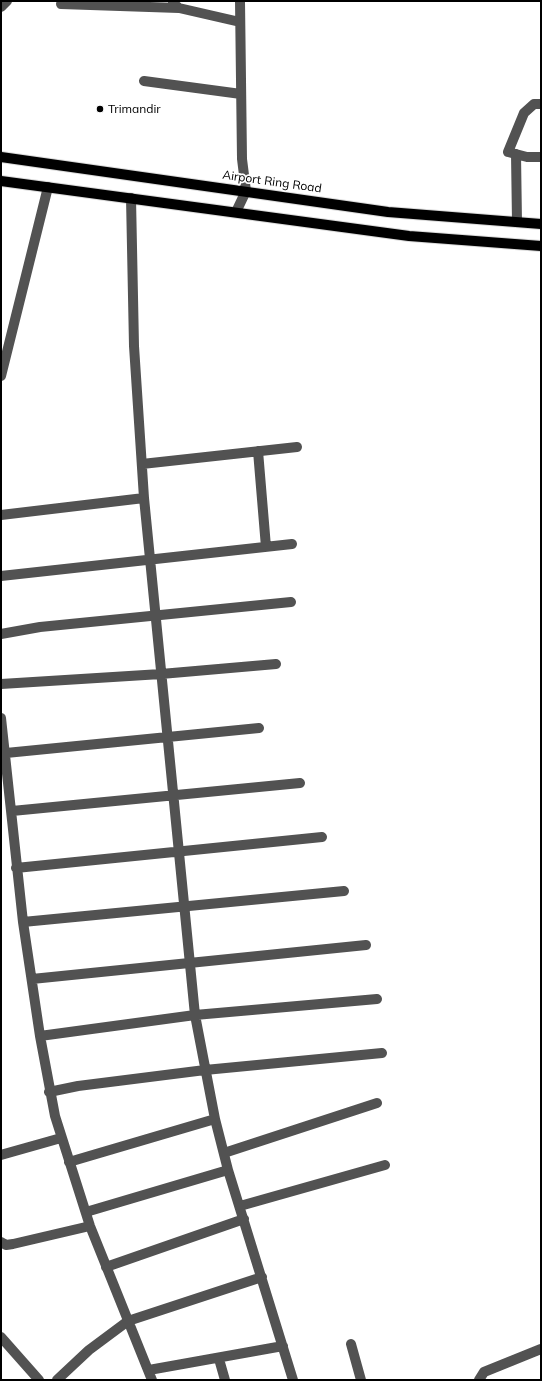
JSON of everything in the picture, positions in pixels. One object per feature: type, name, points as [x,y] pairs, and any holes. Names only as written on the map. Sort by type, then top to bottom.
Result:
[{"type":"main road","name":"Airport Ring Road","points":[[1,157],[388,212],[541,224]]},
{"type":"main road","points":[[1,181],[409,236],[541,246]]},
{"type":"street","points":[[1,7],[6,1]]},
{"type":"street","points":[[170,1],[179,8]]},
{"type":"street","points":[[236,212],[246,191],[242,160],[240,1]]},
{"type":"street","points":[[61,4],[179,8],[240,22]]},
{"type":"street","points":[[144,81],[241,94]]},
{"type":"street","points":[[541,104],[534,104],[524,112],[508,152],[527,157],[541,157]]},
{"type":"street","points":[[516,154],[517,222]]},
{"type":"street","points":[[1,376],[48,188]]},
{"type":"street","points":[[131,198],[134,346],[144,498],[195,1015],[215,1119],[228,1170],[293,1380]]},
{"type":"street","points":[[142,464],[297,447]]},
{"type":"street","points":[[258,451],[266,547]]},
{"type":"street","points":[[1,515],[144,498]]},
{"type":"street","points":[[1,576],[150,561],[292,544]]},
{"type":"street","points":[[1,634],[40,627],[291,602]]},
{"type":"street","points":[[1,684],[161,674],[276,664]]},
{"type":"street","points":[[1,718],[12,811],[16,868],[49,1092],[61,1138],[90,1226],[150,1377],[219,1358],[283,1346]]},
{"type":"street","points":[[6,753],[259,728]]},
{"type":"street","points":[[12,811],[172,794],[300,783]]},
{"type":"street","points":[[16,868],[322,837]]},
{"type":"street","points":[[23,922],[344,891]]},
{"type":"street","points":[[32,979],[366,945]]},
{"type":"street","points":[[40,1036],[195,1015],[377,999]]},
{"type":"street","points":[[49,1092],[78,1086],[205,1070],[382,1053]]},
{"type":"street","points":[[224,1153],[377,1103]]},
{"type":"street","points":[[69,1162],[215,1119]]},
{"type":"street","points":[[1,1155],[61,1138]]},
{"type":"street","points":[[240,1206],[385,1165]]},
{"type":"street","points":[[86,1212],[228,1170]]},
{"type":"street","points":[[106,1267],[244,1219]]},
{"type":"street","points":[[1,1242],[6,1245],[13,1244],[90,1226]]},
{"type":"street","points":[[57,1380],[89,1350],[128,1321],[262,1277]]},
{"type":"street","points":[[1,1336],[39,1380]]},
{"type":"street","points":[[351,1344],[361,1380]]},
{"type":"street","points":[[479,1380],[484,1372],[541,1349]]},
{"type":"street","points":[[219,1358],[225,1380]]},
{"type":"place","name":"Trimandir","points":[[100,109]]}]
